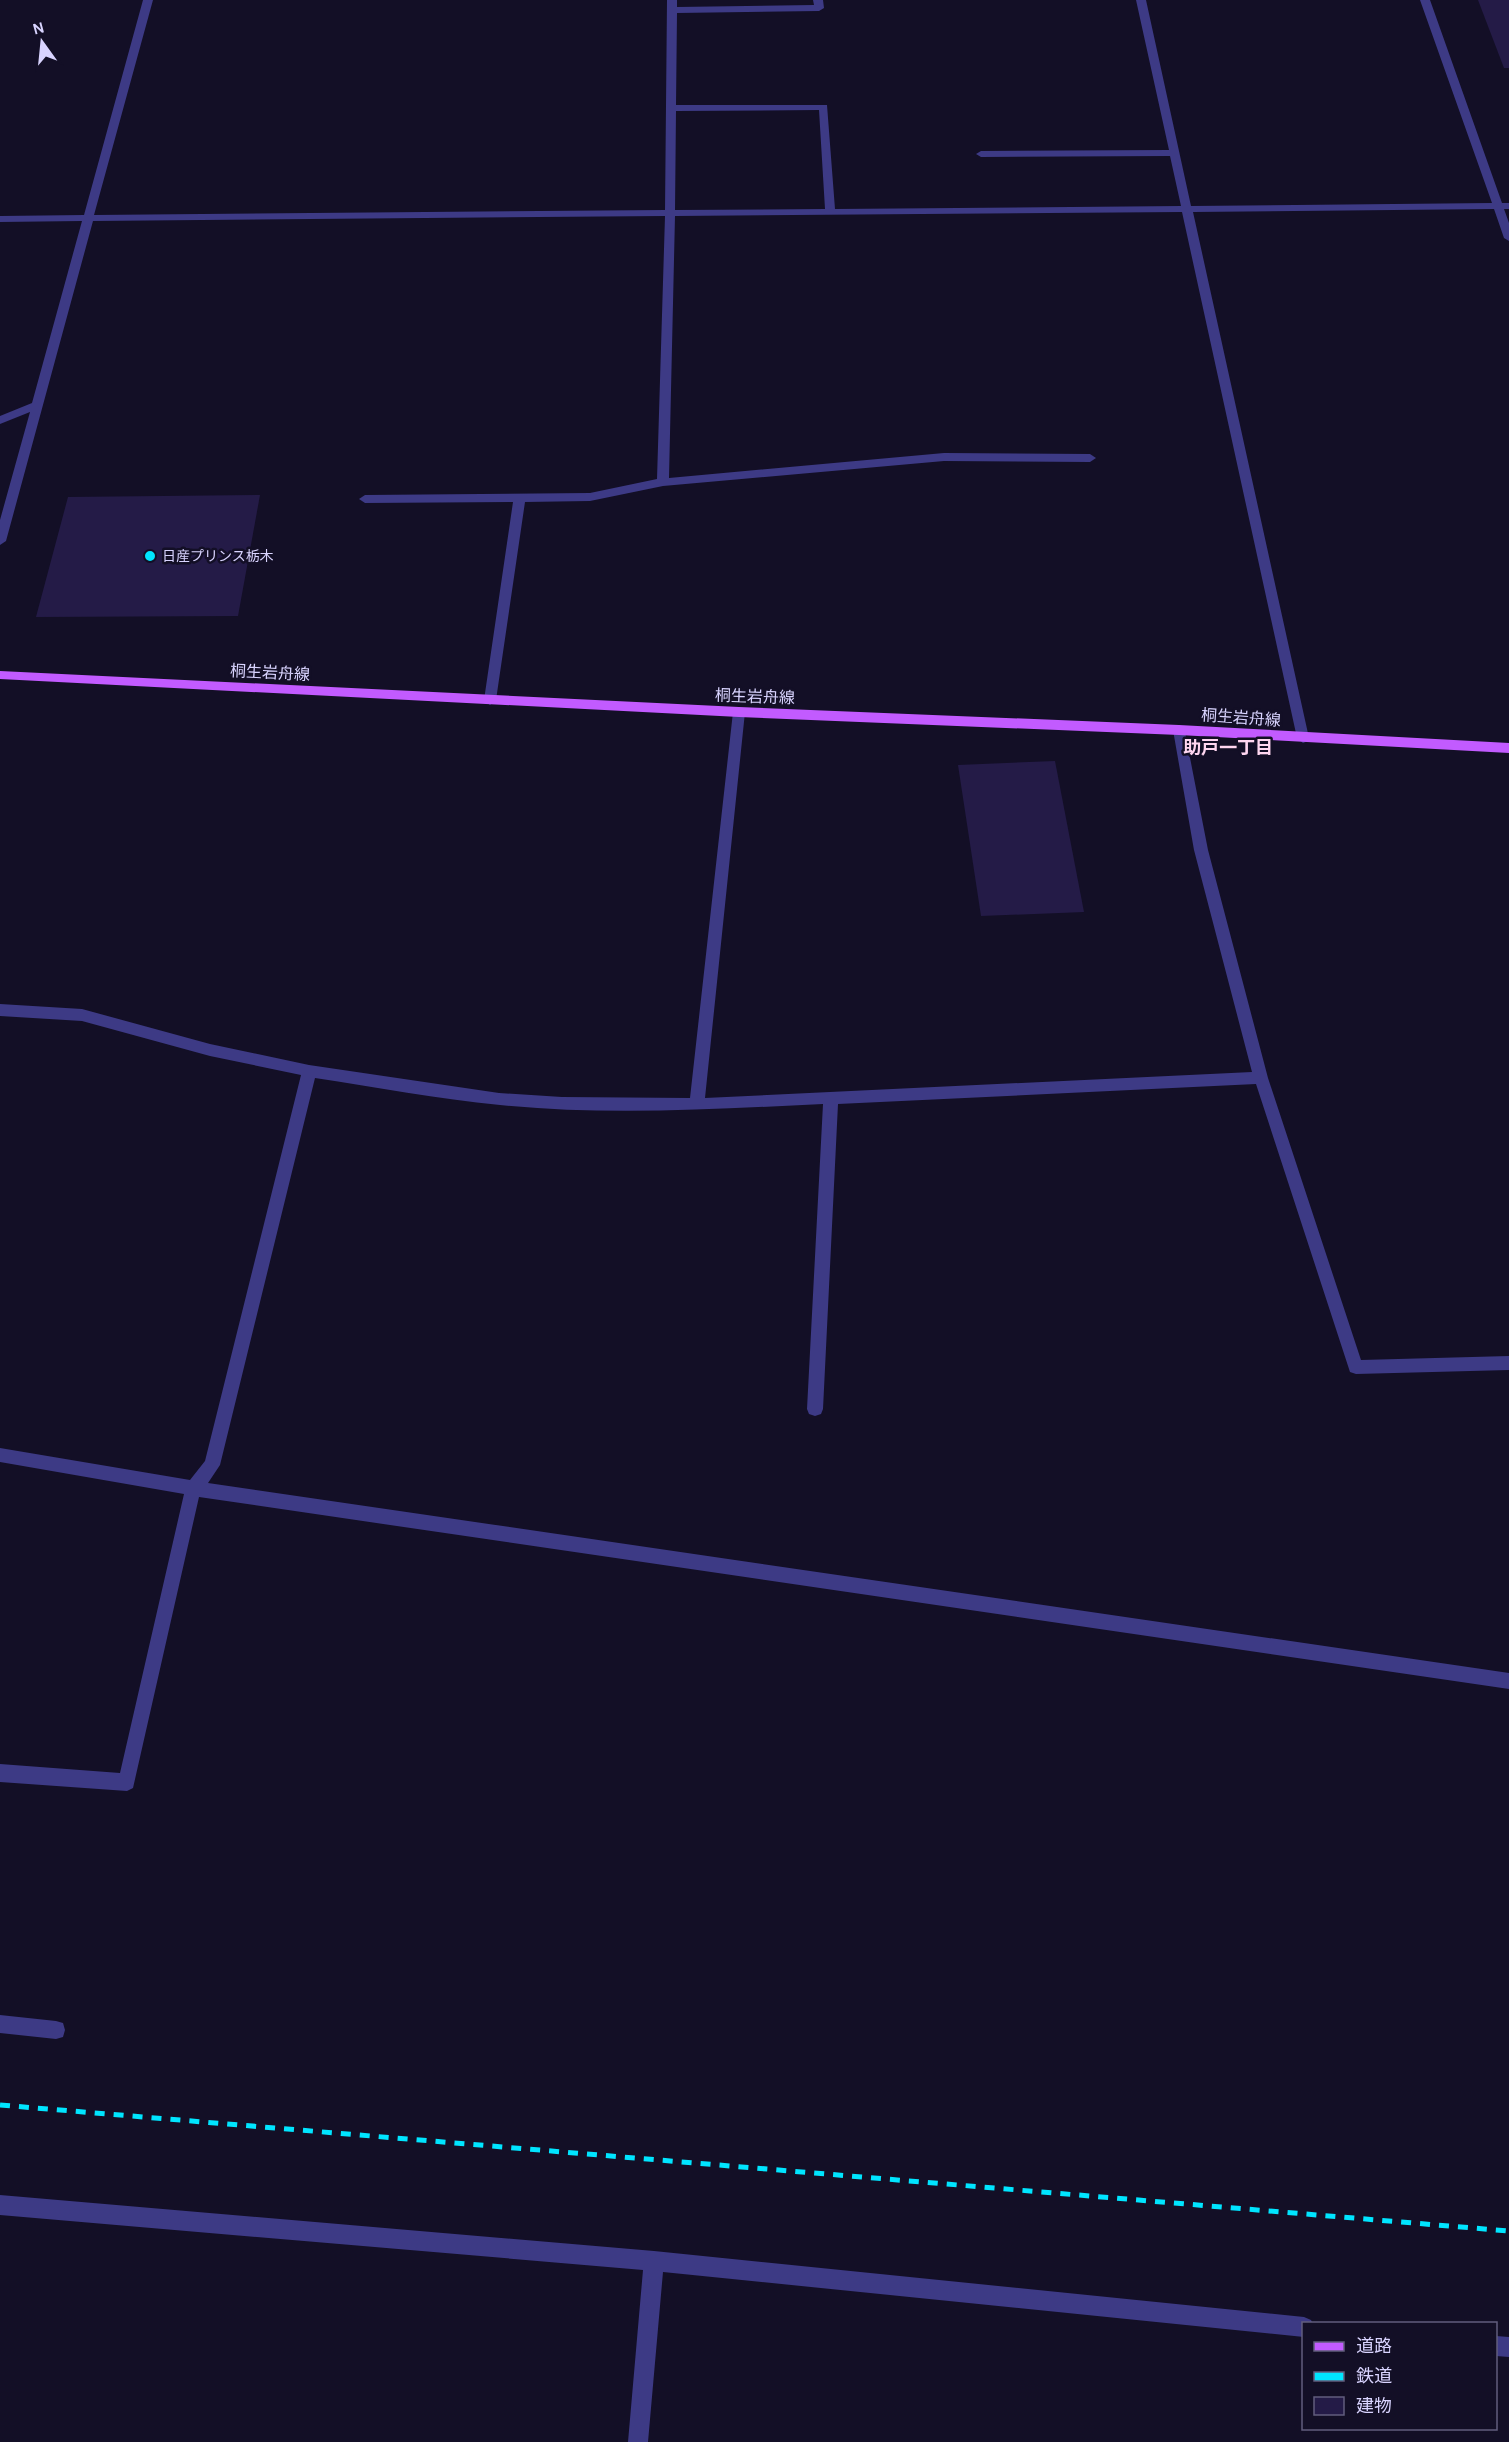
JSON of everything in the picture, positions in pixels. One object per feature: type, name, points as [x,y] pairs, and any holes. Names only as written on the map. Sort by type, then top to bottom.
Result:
[{"type":"main road","name":"桐生岩舟線","points":[[0,675],[739,712],[1179,730],[1509,748]]},
{"type":"street","points":[[0,541],[148,0]]},
{"type":"street","points":[[663,482],[670,215],[672,5],[819,8],[818,0]]},
{"type":"street","points":[[1141,0],[1189,209],[1303,738]]},
{"type":"street","points":[[1425,0],[1503,206],[1509,238]]},
{"type":"street","points":[[671,108],[824,107],[830,213]]},
{"type":"street","points":[[981,154],[1176,153]]},
{"type":"street","points":[[0,219],[1503,206]]},
{"type":"street","points":[[0,420],[37,405]]},
{"type":"street","points":[[364,499],[590,497],[663,482],[944,457],[1090,458]]},
{"type":"street","points":[[490,700],[520,497]]},
{"type":"street","points":[[697,1104],[739,712]]},
{"type":"street","points":[[1179,730],[1201,850],[1261,1078],[1356,1367],[1509,1363]]},
{"type":"street","points":[[0,1011],[82,1015],[210,1050],[309,1071],[499,1098],[562,1103],[697,1104],[1261,1078]]},
{"type":"street","points":[[0,1773],[127,1782],[193,1488],[212,1465],[309,1071]]},
{"type":"street","points":[[815,1409],[831,1098]]},
{"type":"street","points":[[0,1455],[193,1488],[1509,1681]]},
{"type":"street","points":[[0,2024],[56,2030]]},
{"type":"street","points":[[0,2205],[654,2261],[1302,2327]]},
{"type":"street","points":[[638,2442],[654,2261]]},
{"type":"building","points":[[1478,0],[1509,0],[1509,68],[1504,68]]},
{"type":"building","name":"日産プリンス栃木","points":[[260,495],[238,616],[36,617],[68,497]]},
{"type":"building","points":[[1055,761],[1084,912],[981,916],[958,765]]},
{"type":"railway","points":[[0,2105],[1509,2231]]},
{"type":"place","name":"日産プリンス栃木","points":[[150,556]]},
{"type":"district","name":"助戸一丁目","points":[[1228,748]]}]
